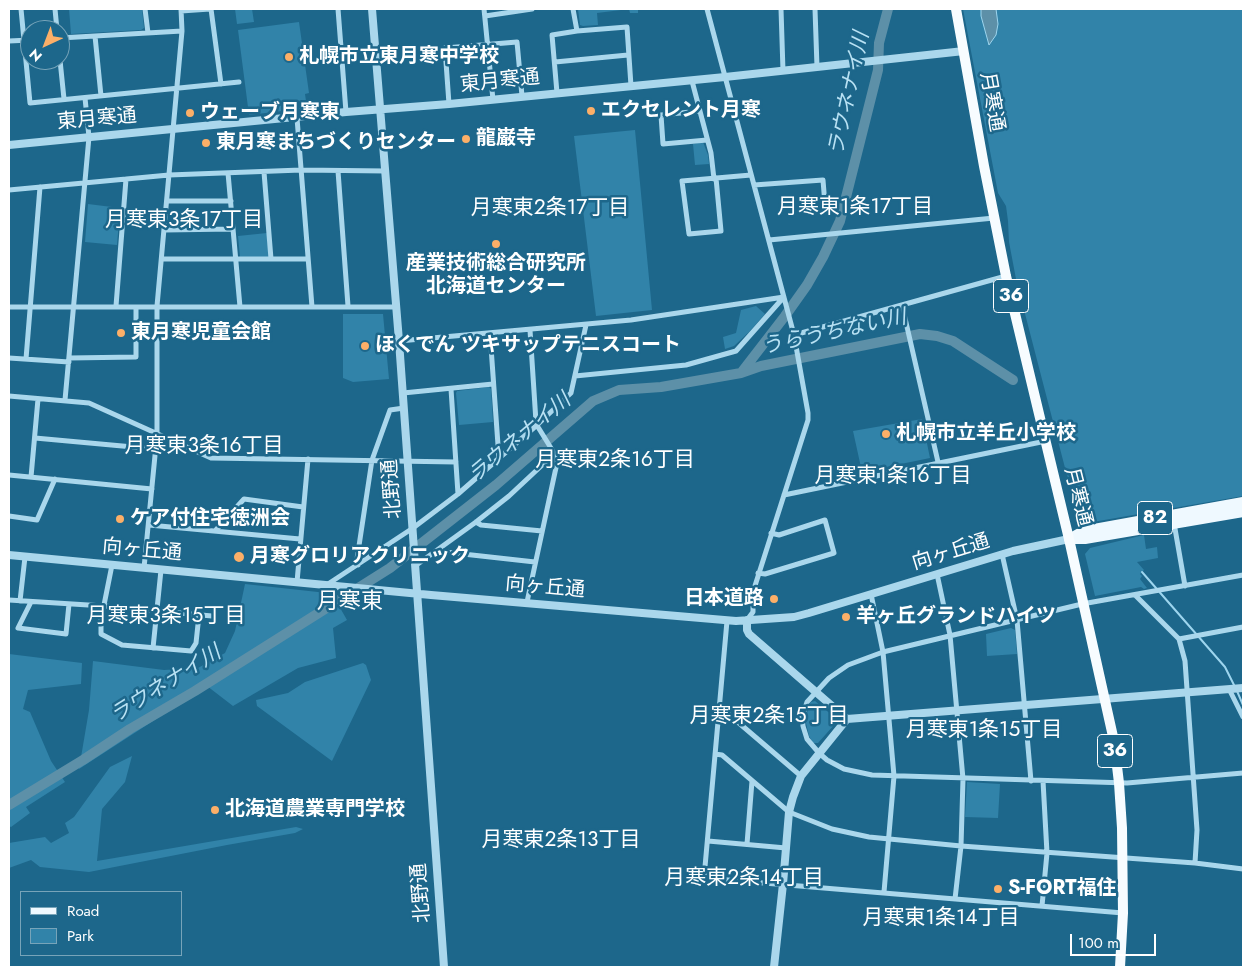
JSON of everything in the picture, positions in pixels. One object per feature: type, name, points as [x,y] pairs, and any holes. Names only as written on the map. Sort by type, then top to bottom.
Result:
[{"type":"highway","name":"月寒通","points":[[956,9],[1006,276],[1069,539],[1114,741],[1119,783],[1123,859],[1120,967]]},
{"type":"main road","name":"82","points":[[1069,539],[1083,531],[1242,510]]},
{"type":"main road","name":"82","points":[[1069,539],[1085,539],[1242,510]]},
{"type":"street","points":[[146,9],[148,33]]},
{"type":"street","points":[[144,568],[155,449],[158,435],[157,306],[182,31],[181,10],[210,9],[221,84]]},
{"type":"street","points":[[338,9],[346,112]]},
{"type":"street","name":"北野通","points":[[372,9],[400,341],[444,967]]},
{"type":"street","points":[[484,9],[493,100]]},
{"type":"street","points":[[485,16],[532,9]]},
{"type":"street","points":[[573,9],[577,31]]},
{"type":"street","points":[[706,9],[794,335],[800,362],[808,420],[753,592],[753,612],[747,620],[749,634],[847,719],[1236,688],[1243,717]]},
{"type":"street","points":[[781,9],[783,71]]},
{"type":"street","points":[[815,9],[817,67]]},
{"type":"street","points":[[557,93],[552,34],[577,31],[627,27],[630,86]]},
{"type":"street","points":[[70,37],[182,31]]},
{"type":"street","points":[[95,36],[101,96]]},
{"type":"street","points":[[449,104],[445,48],[517,42],[522,96]]},
{"type":"street","name":"東月寒通","points":[[9,145],[725,78],[964,51]]},
{"type":"street","points":[[555,62],[628,55]]},
{"type":"street","points":[[27,70],[30,103],[239,82]]},
{"type":"street","points":[[61,70],[64,100]]},
{"type":"street","points":[[692,81],[715,178],[721,231],[689,234],[682,181],[715,178],[751,175]]},
{"type":"street","points":[[65,400],[89,137],[85,98]]},
{"type":"street","points":[[700,111],[661,115],[663,144],[707,140]]},
{"type":"street","points":[[297,118],[312,306]]},
{"type":"street","points":[[9,190],[169,175],[301,170],[386,170]]},
{"type":"street","points":[[338,171],[348,306]]},
{"type":"street","points":[[264,172],[271,259]]},
{"type":"street","points":[[228,173],[240,307]]},
{"type":"street","points":[[116,306],[126,179]]},
{"type":"street","points":[[754,185],[823,180],[825,205]]},
{"type":"street","points":[[26,359],[40,187]]},
{"type":"street","points":[[166,201],[231,202]]},
{"type":"street","points":[[769,240],[994,218]]},
{"type":"street","points":[[164,230],[233,229]]},
{"type":"street","points":[[162,259],[308,259]]},
{"type":"street","points":[[794,335],[1006,276]]},
{"type":"street","points":[[400,341],[662,317],[784,298]]},
{"type":"street","points":[[574,376],[686,365],[736,351],[784,298]]},
{"type":"street","points":[[902,305],[938,462]]},
{"type":"street","points":[[9,306],[396,307]]},
{"type":"street","points":[[9,358],[69,360],[136,357],[136,306]]},
{"type":"street","points":[[328,585],[413,530],[458,494],[571,393],[586,325]]},
{"type":"street","points":[[527,602],[557,463],[554,454],[537,425],[530,330]]},
{"type":"street","points":[[490,333],[499,458]]},
{"type":"street","points":[[403,393],[493,384]]},
{"type":"street","points":[[451,389],[458,494]]},
{"type":"street","points":[[9,396],[89,403],[211,458],[456,462]]},
{"type":"street","points":[[31,477],[38,399]]},
{"type":"street","points":[[358,565],[357,559],[372,460],[390,410],[404,408]]},
{"type":"street","points":[[35,438],[155,449]]},
{"type":"street","points":[[784,495],[938,462],[1046,442]]},
{"type":"street","points":[[415,564],[439,550],[509,496],[554,454]]},
{"type":"street","points":[[297,582],[308,459]]},
{"type":"street","points":[[9,475],[152,488]]},
{"type":"street","points":[[9,516],[37,520],[55,480]]},
{"type":"street","points":[[215,531],[244,499],[303,507]]},
{"type":"street","points":[[758,574],[765,574],[834,553],[825,520],[779,536],[771,533]]},
{"type":"street","points":[[476,522],[482,525],[542,530]]},
{"type":"street","points":[[1174,523],[1185,586]]},
{"type":"street","points":[[149,524],[300,539]]},
{"type":"street","name":"向ヶ丘通","points":[[9,556],[727,621],[794,617],[1002,554],[1069,539]]},
{"type":"street","points":[[439,550],[535,562]]},
{"type":"street","points":[[1002,554],[1017,620],[1031,781]]},
{"type":"street","points":[[20,601],[25,557]]},
{"type":"street","points":[[112,565],[101,620],[101,634],[122,644],[191,651],[196,643],[199,615]]},
{"type":"street","points":[[153,648],[161,570]]},
{"type":"street","points":[[937,574],[950,635],[963,779],[961,846],[955,899]]},
{"type":"street","points":[[1243,575],[1082,604],[884,652],[848,665],[829,678],[815,692],[803,709],[802,726],[807,739],[818,753],[835,764],[857,773],[963,779],[1119,783],[1243,774]]},
{"type":"street","points":[[871,594],[884,652],[894,776],[884,892]]},
{"type":"street","points":[[1135,595],[1179,639],[1185,661],[1197,830],[1195,863]]},
{"type":"street","points":[[9,600],[212,616]]},
{"type":"street","points":[[31,602],[18,628],[66,634],[69,604]]},
{"type":"street","points":[[727,621],[704,878],[1123,913]]},
{"type":"street","points":[[1179,639],[1243,627]]},
{"type":"street","points":[[719,706],[801,776]]},
{"type":"street","points":[[774,967],[789,812],[801,776],[847,719]]},
{"type":"street","points":[[716,754],[722,755],[789,812],[832,829],[869,837],[961,846],[1195,863],[1243,869]]},
{"type":"street","points":[[746,844],[752,781]]},
{"type":"street","points":[[1042,906],[1047,853],[1043,781]]},
{"type":"street","points":[[708,841],[786,848]]},
{"type":"green space","points":[[69,9],[142,9],[144,28],[141,30],[71,34]]},
{"type":"green space","points":[[235,9],[252,9],[254,22],[237,24]]},
{"type":"green space","points":[[578,9],[629,9],[597,13],[598,25],[583,26],[580,25]]},
{"type":"green space","points":[[629,9],[638,9],[638,13],[630,13]]},
{"type":"green space","points":[[963,9],[1243,9],[1243,496],[1087,523],[1078,518],[1016,279],[1009,242],[1006,206],[998,193]]},
{"type":"green space","points":[[299,22],[309,93],[305,94],[307,108],[249,115],[238,30]]},
{"type":"green space","points":[[635,130],[652,310],[596,316],[574,136]]},
{"type":"green space","points":[[703,142],[709,164],[695,165],[693,144]]},
{"type":"green space","points":[[88,204],[120,208],[117,245],[85,242]]},
{"type":"green space","points":[[267,233],[269,257],[240,257],[238,236]]},
{"type":"green space","points":[[756,306],[765,314],[734,346],[725,349],[723,337],[736,333],[741,310]]},
{"type":"green space","name":"ほくでん ツキサップテニスコート","points":[[343,314],[383,314],[389,379],[353,382],[343,378]]},
{"type":"green space","points":[[489,387],[491,389],[493,422],[459,425],[457,391]]},
{"type":"green space","points":[[922,419],[930,458],[862,472],[853,431]]},
{"type":"green space","points":[[1144,535],[1146,549],[1157,547],[1158,558],[1137,562],[1144,570],[1140,574],[1142,576],[1140,579],[1147,588],[1141,587],[1095,596],[1085,554],[1090,548]]},
{"type":"green space","points":[[245,584],[327,593],[339,606],[347,620],[333,628],[336,658],[298,668],[233,706],[207,686],[79,769],[89,710],[93,661],[164,670],[198,668],[225,653],[235,631]]},
{"type":"green space","points":[[1011,628],[1015,630],[1017,654],[987,656],[986,634]]},
{"type":"green space","points":[[9,654],[82,663],[81,684],[28,690],[23,709],[30,712],[51,761],[65,782],[26,807],[30,813],[11,827],[9,826]]},
{"type":"green space","points":[[363,663],[366,665],[371,680],[332,761],[257,706],[256,700],[288,693],[305,682]]},
{"type":"green space","points":[[815,701],[833,716],[834,725],[818,743],[813,743],[806,723],[808,706],[811,702]]},
{"type":"green space","points":[[132,756],[125,782],[102,809],[97,861],[296,827],[303,829],[295,833],[89,872],[40,867],[31,860],[9,868],[9,843],[45,837],[51,843],[69,833],[65,823],[74,817],[110,767]]},
{"type":"green space","points":[[967,782],[1000,784],[998,818],[965,817]]},
{"type":"shaded area","points":[[981,9],[996,9],[998,24],[996,35],[989,45],[981,16]]},
{"type":"waterway","name":"ラウネナイ川","points":[[741,373],[807,285],[840,221],[878,70],[879,43],[888,9]]},
{"type":"waterway","name":"ラウネナイ川","points":[[9,805],[390,568],[496,485],[593,401],[619,390],[661,387],[741,373],[761,366],[920,334],[937,336],[953,341],[1013,380]]},
{"type":"waterway","name":"うらうちない川","points":[[1142,572],[1225,667],[1235,687]]},
{"type":"waterway","name":"うらうちない川","points":[[1237,691],[1243,705]]},
{"type":"place","name":"札幌市立東月寒中学校","points":[[289,57]]},
{"type":"place","name":"エクセレント月寒","points":[[591,111]]},
{"type":"place","name":"ウェーブ月寒東","points":[[190,113]]},
{"type":"place","name":"龍巌寺","points":[[466,139]]},
{"type":"place","name":"東月寒まちづくりセンター","points":[[206,143]]},
{"type":"place","name":"産業技術総合研究所 北海道センター","points":[[496,244]]},
{"type":"place","name":"東月寒児童会館","points":[[121,333]]},
{"type":"place","name":"ほくでん ツキサップテニスコート","points":[[365,346]]},
{"type":"place","name":"札幌市立羊丘小学校","points":[[886,434]]},
{"type":"place","name":"ケア付住宅徳洲会","points":[[120,519]]},
{"type":"place","name":"月寒グロリアクリニック","points":[[239,557]]},
{"type":"place","name":"日本道路","points":[[774,599]]},
{"type":"place","name":"羊ヶ丘グランドハイツ","points":[[846,617]]},
{"type":"place","name":"北海道農業専門学校","points":[[215,810]]},
{"type":"place","name":"S-FORT福住","points":[[998,889]]},
{"type":"district","name":"月寒東1条17丁目","points":[[855,208]]},
{"type":"district","name":"月寒東2条17丁目","points":[[550,209]]},
{"type":"district","name":"月寒東3条17丁目","points":[[184,221]]},
{"type":"district","name":"月寒東3条16丁目","points":[[204,447]]},
{"type":"district","name":"月寒東2条16丁目","points":[[615,461]]},
{"type":"district","name":"月寒東1条16丁目","points":[[893,477]]},
{"type":"district","name":"月寒東","points":[[350,603]]},
{"type":"district","name":"月寒東3条15丁目","points":[[166,617]]},
{"type":"district","name":"月寒東2条15丁目","points":[[769,717]]},
{"type":"district","name":"月寒東1条15丁目","points":[[984,731]]},
{"type":"district","name":"月寒東2条13丁目","points":[[561,841]]},
{"type":"district","name":"月寒東2条14丁目","points":[[744,879]]},
{"type":"district","name":"月寒東1条14丁目","points":[[941,919]]}]
